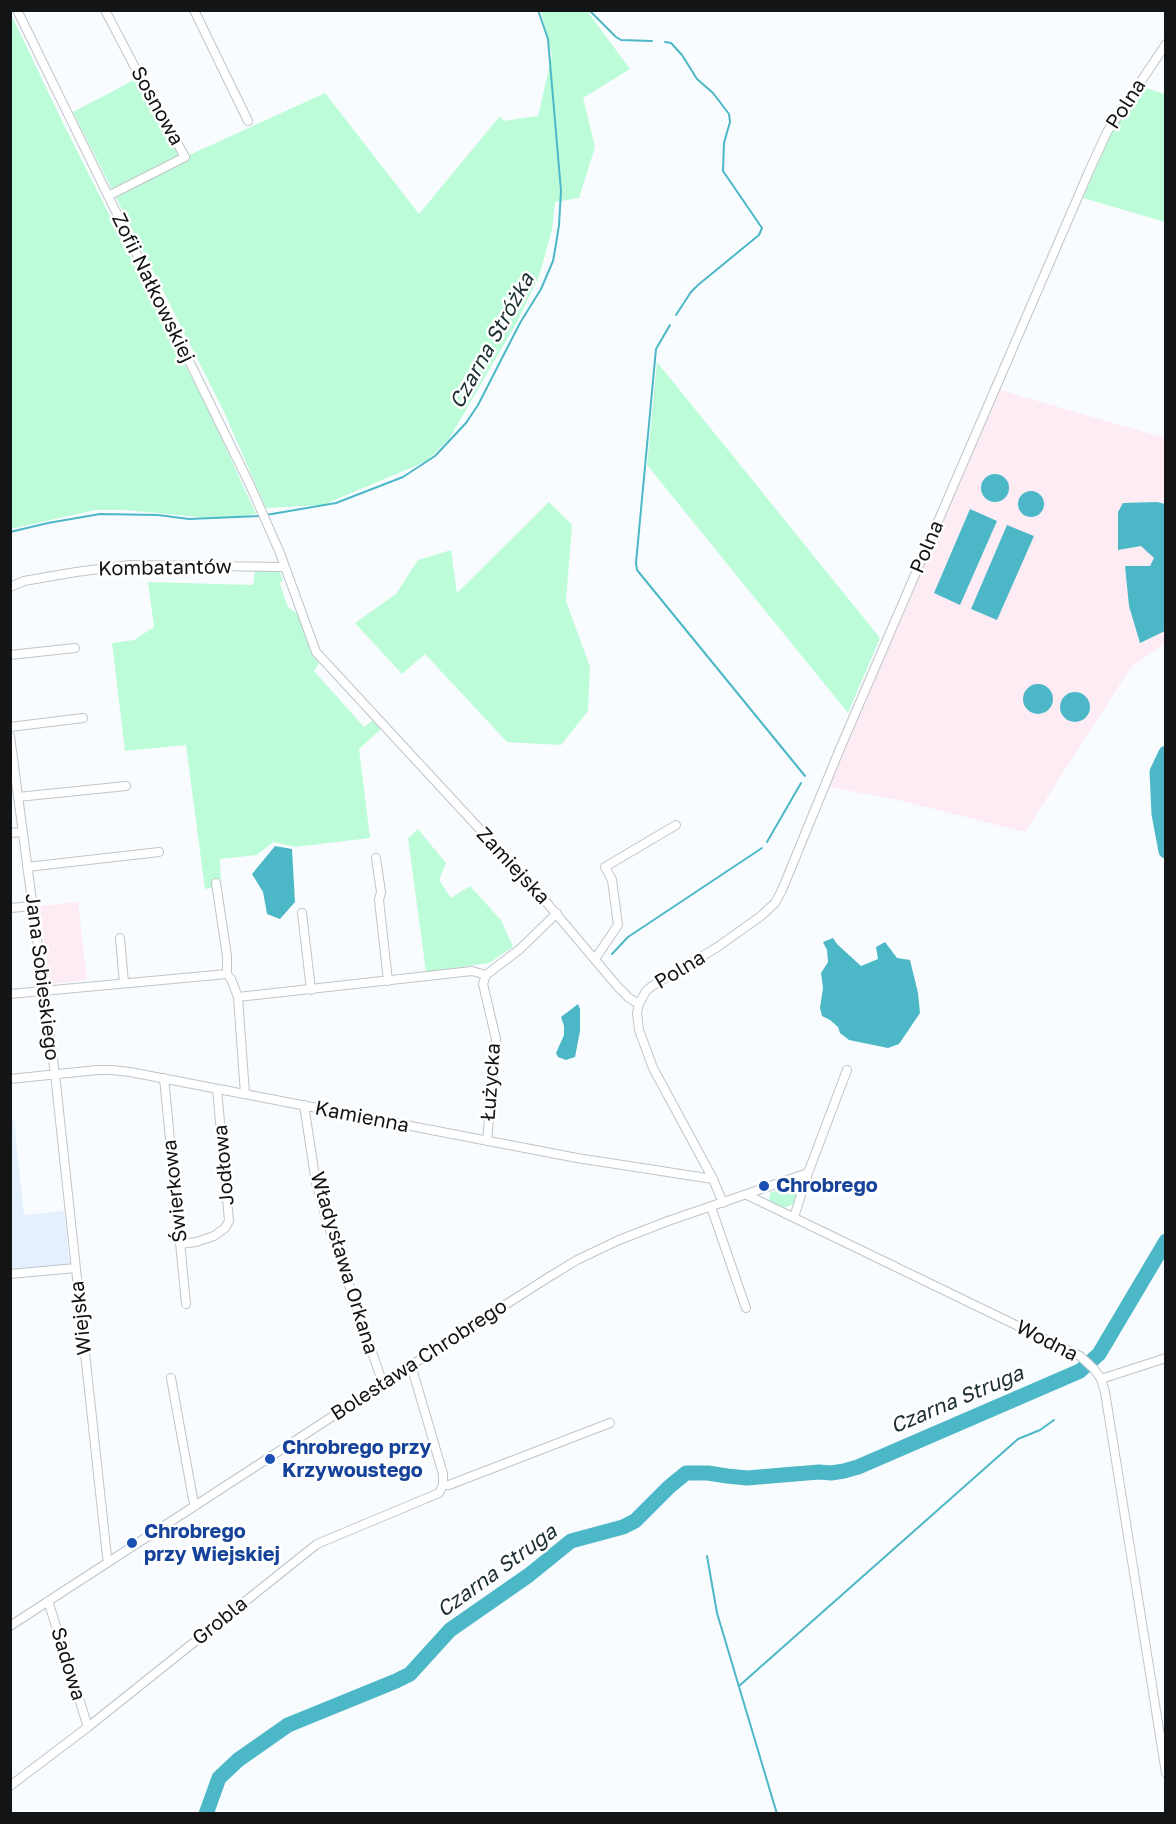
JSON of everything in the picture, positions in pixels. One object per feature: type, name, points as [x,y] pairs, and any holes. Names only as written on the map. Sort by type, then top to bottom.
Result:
[{"type":"street","name":"Zofii Nałkowskiej","points":[[17,10],[264,516],[285,567]]},
{"type":"street","name":"Sosnowa","points":[[105,10],[185,157],[108,196]]},
{"type":"street","points":[[194,10],[248,121]]},
{"type":"street","name":"Polna","points":[[639,1004],[646,991],[652,986],[716,948],[761,916],[775,903],[1090,169],[1107,132],[1166,44]]},
{"type":"street","name":"Kombatantów","points":[[10,587],[24,581],[130,565],[285,567]]},
{"type":"street","name":"Zamiejska","points":[[285,567],[310,641],[323,661],[557,914],[618,987],[639,1004]]},
{"type":"street","points":[[10,655],[75,648]]},
{"type":"street","points":[[10,727],[83,718]]},
{"type":"street","name":"Jana Sobieskiego","points":[[10,736],[55,1074]]},
{"type":"street","points":[[18,798],[126,786]]},
{"type":"street","points":[[595,959],[618,925],[612,880],[605,867],[676,825]]},
{"type":"street","points":[[10,833],[23,832]]},
{"type":"street","points":[[27,867],[159,852]]},
{"type":"street","points":[[376,858],[388,981]]},
{"type":"street","points":[[216,883],[227,956],[227,974],[238,997],[245,1094]]},
{"type":"street","points":[[10,908],[33,906]]},
{"type":"street","points":[[302,913],[311,990]]},
{"type":"street","points":[[238,997],[472,971],[486,975],[557,914]]},
{"type":"street","points":[[120,938],[124,983]]},
{"type":"street","points":[[10,994],[227,974]]},
{"type":"street","name":"Łużycka","points":[[486,975],[483,984],[496,1039],[487,1141]]},
{"type":"street","points":[[639,1004],[637,1013],[639,1030],[653,1068],[713,1179],[723,1203],[808,1173]]},
{"type":"street","name":"Kamienna","points":[[10,1079],[112,1070],[164,1078],[576,1158],[713,1179]]},
{"type":"street","points":[[794,1217],[847,1070]]},
{"type":"street","name":"Wiejska","points":[[55,1074],[109,1562]]},
{"type":"street","name":"Świerkowa","points":[[164,1078],[186,1304]]},
{"type":"street","name":"Jodłowa","points":[[180,1244],[214,1236],[225,1228],[229,1221],[217,1089]]},
{"type":"street","name":"Władysława Orkana","points":[[304,1105],[316,1183],[383,1384]]},
{"type":"street","name":"Wodna","points":[[747,1195],[1080,1356],[1094,1369],[1101,1379],[1105,1392],[1166,1773]]},
{"type":"street","name":"Bolesława Chrobrego","points":[[11,1625],[577,1260],[619,1240],[723,1203]]},
{"type":"street","points":[[711,1207],[746,1308]]},
{"type":"street","points":[[10,1274],[76,1268]]},
{"type":"street","points":[[1101,1379],[1166,1358]]},
{"type":"street","points":[[411,1365],[443,1474],[443,1485]]},
{"type":"street","points":[[171,1378],[195,1506]]},
{"type":"street","name":"Grobla","points":[[10,1786],[88,1727],[317,1544],[419,1502],[440,1492],[443,1485],[449,1485],[610,1423]]},
{"type":"street","name":"Sadowa","points":[[48,1601],[88,1727]]},
{"type":"shaded area","points":[[1000,390],[1165,438],[1165,644],[1131,667],[1025,832],[898,800],[829,787]]},
{"type":"shaded area","points":[[78,902],[87,980],[50,984],[39,906]]},
{"type":"shaded area","points":[[14,1120],[24,1215],[64,1211],[70,1266],[11,1273],[10,1121]]},
{"type":"green space","points":[[541,11],[587,11],[630,69],[583,98],[595,147],[579,198],[555,202],[552,230],[539,276],[517,322],[449,439],[427,461],[323,505],[266,508],[224,412],[73,112],[140,77],[185,157],[325,93],[419,214],[500,116],[503,121],[538,116],[552,55]]},
{"type":"green space","points":[[11,14],[62,121],[215,424],[256,514],[220,519],[125,510],[95,510],[11,529]]},
{"type":"green space","points":[[1140,86],[1165,94],[1165,222],[1083,198],[1111,133]]},
{"type":"green space","points":[[657,362],[880,638],[848,713],[647,465]]},
{"type":"green space","points":[[549,502],[572,525],[566,601],[590,667],[588,711],[561,745],[507,742],[425,654],[402,674],[355,623],[396,594],[418,560],[451,550],[457,593]]},
{"type":"green space","points":[[255,571],[279,571],[283,579],[280,584],[288,607],[297,614],[319,663],[314,671],[364,727],[373,720],[381,729],[359,749],[370,838],[295,847],[273,842],[257,855],[220,859],[221,886],[205,889],[186,745],[125,751],[112,643],[134,640],[154,627],[148,582],[253,585]]},
{"type":"green space","points":[[418,829],[446,863],[439,880],[451,898],[470,886],[501,920],[513,947],[489,963],[426,972],[408,838]]},
{"type":"green space","points":[[793,1184],[799,1190],[794,1204],[783,1208],[769,1200],[770,1193]]},
{"type":"water","points":[[995,474],[1005,478],[1009,488],[1005,498],[995,502],[985,498],[981,488],[985,478]]},
{"type":"water","points":[[1031,491],[1041,494],[1044,504],[1041,514],[1031,517],[1021,514],[1018,504],[1021,494]]},
{"type":"water","points":[[1157,502],[1165,504],[1165,631],[1140,643],[1129,606],[1125,566],[1150,566],[1154,558],[1141,546],[1118,550],[1118,512],[1123,503]]},
{"type":"water","points":[[970,509],[997,521],[960,605],[934,593]]},
{"type":"water","points":[[1007,525],[1034,536],[997,620],[971,609]]},
{"type":"water","points":[[1038,684],[1044,685],[1052,693],[1052,705],[1044,713],[1038,714],[1032,713],[1024,705],[1023,699],[1024,693],[1032,685]]},
{"type":"water","points":[[1075,692],[1081,693],[1089,701],[1089,713],[1081,721],[1075,722],[1069,721],[1061,713],[1060,707],[1061,701],[1069,693]]},
{"type":"water","points":[[275,846],[292,849],[295,902],[280,919],[267,914],[263,892],[252,874]]},
{"type":"water","points":[[833,938],[861,966],[878,959],[876,947],[885,942],[897,958],[910,960],[920,1013],[899,1044],[888,1048],[849,1040],[840,1033],[838,1027],[822,1016],[820,1008],[823,988],[821,973],[828,962],[827,950],[823,942]]},
{"type":"water","points":[[578,1004],[580,1031],[575,1057],[566,1060],[558,1057],[556,1053],[564,1035],[561,1017]]},
{"type":"waterway","name":"Czarna Stróżka","points":[[266,515],[336,503],[403,477],[435,456],[466,423],[478,405],[520,323],[541,289],[553,261],[559,225],[561,191],[548,39],[538,10]]},
{"type":"waterway","points":[[589,10],[621,40],[652,41]]},
{"type":"waterway","points":[[665,42],[671,43],[682,55],[697,79],[713,93],[729,114],[730,122],[724,143],[723,171],[762,228],[759,235],[691,292],[676,315]]},
{"type":"waterway","points":[[670,325],[656,349],[637,570],[805,776]]},
{"type":"waterway","name":"Czarna Stróżka","points":[[10,532],[100,514],[158,515],[189,519],[260,516]]},
{"type":"waterway","name":"Czarna Struga","points":[[1166,753],[1157,772],[1159,814],[1166,851]]},
{"type":"waterway","points":[[767,842],[801,783]]},
{"type":"waterway","points":[[612,954],[628,937],[762,848]]},
{"type":"waterway","name":"Czarna Struga","points":[[206,1814],[219,1778],[238,1760],[288,1725],[410,1674],[450,1630],[529,1575],[571,1541],[623,1527],[635,1521],[686,1473],[747,1478],[844,1471],[1080,1371],[1099,1354],[1166,1241]]},
{"type":"waterway","points":[[739,1686],[1018,1439],[1040,1430],[1054,1420]]},
{"type":"waterway","points":[[707,1556],[717,1613],[777,1814]]},
{"type":"place","name":"Chrobrego","points":[[764,1186]]},
{"type":"place","name":"Chrobrego przy Krzywoustego","points":[[270,1459]]},
{"type":"place","name":"Chrobrego przy Wiejskiej","points":[[132,1543]]}]
